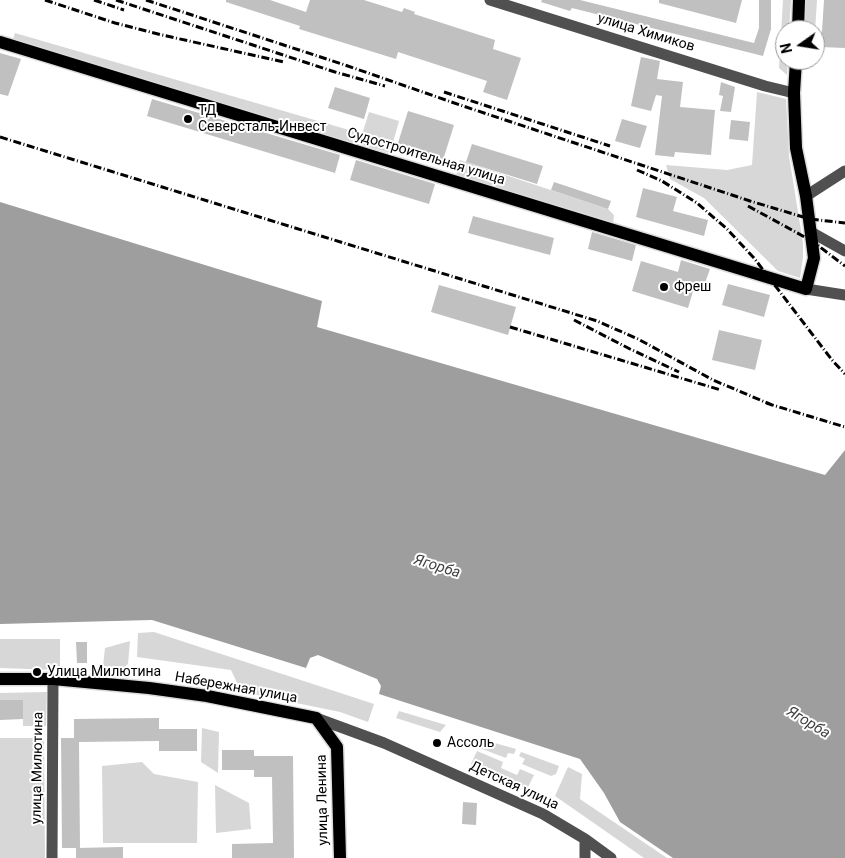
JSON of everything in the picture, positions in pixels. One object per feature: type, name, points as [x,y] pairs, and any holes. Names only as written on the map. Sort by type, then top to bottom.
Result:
[{"type":"main road","points":[[798,20],[799,0]]},
{"type":"main road","name":"Судостроительная улица","points":[[0,42],[806,289]]},
{"type":"main road","points":[[795,70],[794,92],[796,148],[806,196],[814,258],[806,289]]},
{"type":"main road","name":"Набережная улица","points":[[0,679],[53,679],[150,688],[207,696],[316,718]]},
{"type":"main road","name":"улица Ленина","points":[[316,718],[337,747],[340,858]]},
{"type":"street","name":"улица Химиков","points":[[488,3],[765,86],[794,92]]},
{"type":"street","points":[[806,196],[845,171]]},
{"type":"street","points":[[811,232],[845,251]]},
{"type":"street","name":"Судостроительная улица","points":[[806,289],[845,295]]},
{"type":"street","name":"улица Милютина","points":[[52,858],[53,679]]},
{"type":"street","name":"Детская улица","points":[[316,718],[384,743],[534,810],[585,840],[611,858]]},
{"type":"street","points":[[585,840],[585,858]]},
{"type":"shaded area","points":[[783,0],[791,0],[790,20],[782,20]]},
{"type":"shaded area","points":[[805,0],[817,0],[816,20],[804,20]]},
{"type":"shaded area","points":[[15,33],[356,132],[352,143],[13,39]]},
{"type":"shaded area","points":[[757,92],[786,99],[789,156],[803,243],[800,278],[778,271],[704,198],[670,179],[666,165],[727,170],[752,165]]},
{"type":"shaded area","points":[[369,112],[399,121],[390,153],[359,144]]},
{"type":"shaded area","points":[[460,160],[608,209],[614,215],[613,225],[456,176]]},
{"type":"shaded area","points":[[154,632],[374,704],[368,722],[340,712],[243,692],[231,670],[137,657],[138,633]]},
{"type":"shaded area","points":[[0,639],[60,639],[60,670],[0,668]]},
{"type":"shaded area","points":[[130,641],[128,664],[113,676],[102,675],[105,648]]},
{"type":"shaded area","points":[[47,692],[46,726],[23,726],[23,700],[0,700],[0,693]]},
{"type":"shaded area","points":[[399,711],[446,725],[440,732],[396,718]]},
{"type":"shaded area","points":[[202,728],[219,732],[218,773],[201,762]]},
{"type":"shaded area","points":[[0,738],[44,738],[45,858],[0,858]]},
{"type":"shaded area","points":[[477,738],[516,749],[514,754],[508,753],[506,758],[477,747]]},
{"type":"shaded area","points":[[477,751],[503,762],[501,768],[517,775],[520,769],[534,775],[527,789],[471,764]]},
{"type":"shaded area","points":[[521,752],[559,766],[556,774],[551,776],[522,764],[525,759],[519,756]]},
{"type":"shaded area","points":[[142,762],[154,774],[198,782],[197,843],[103,843],[102,766]]},
{"type":"shaded area","points":[[568,767],[582,774],[580,799],[667,858],[644,858],[555,796]]},
{"type":"shaded area","points":[[215,785],[249,803],[251,829],[216,833]]},
{"type":"water","name":"Ягорба","points":[[0,202],[322,301],[317,327],[825,475],[845,450],[845,858],[673,858],[620,822],[604,793],[580,759],[379,694],[381,686],[377,679],[318,655],[310,658],[306,668],[152,620],[0,624]]},
{"type":"building","points":[[226,0],[270,0],[306,12],[310,0],[364,0],[402,12],[404,8],[415,12],[414,14],[495,40],[493,49],[521,58],[507,100],[483,92],[487,81],[398,52],[396,59],[299,29],[300,26],[226,2]]},
{"type":"building","points":[[542,0],[580,0],[754,43],[759,28],[759,0],[771,0],[771,29],[763,56],[572,8],[570,11],[541,2]]},
{"type":"building","points":[[659,0],[742,0],[736,23],[659,3]]},
{"type":"building","points":[[824,0],[845,0],[845,48],[825,47],[825,20],[823,20]]},
{"type":"building","points":[[0,53],[21,59],[8,96],[0,94]]},
{"type":"building","points":[[641,57],[660,61],[657,79],[683,82],[680,107],[715,110],[711,155],[675,152],[674,157],[655,155],[662,96],[656,95],[651,111],[631,106]]},
{"type":"building","points":[[721,82],[735,87],[731,112],[720,111],[723,96],[719,95]]},
{"type":"building","points":[[335,87],[370,98],[364,119],[328,108]]},
{"type":"building","points":[[152,99],[340,155],[335,173],[147,116]]},
{"type":"building","points":[[408,111],[454,125],[443,160],[397,146]]},
{"type":"building","points":[[622,119],[647,126],[640,148],[615,141]]},
{"type":"building","points":[[731,120],[750,122],[748,141],[729,139]]},
{"type":"building","points":[[472,144],[543,166],[537,184],[466,162]]},
{"type":"building","points":[[356,160],[435,184],[429,204],[350,180]]},
{"type":"building","points":[[554,182],[611,201],[608,209],[551,190]]},
{"type":"building","points":[[643,188],[677,197],[673,211],[708,220],[704,236],[636,217]]},
{"type":"building","points":[[473,216],[554,238],[550,255],[468,233]]},
{"type":"building","points":[[592,232],[636,245],[632,261],[588,249]]},
{"type":"building","name":"Фреш","points":[[681,260],[710,269],[705,283],[696,281],[688,308],[632,291],[641,261],[678,272]]},
{"type":"building","points":[[728,284],[770,295],[764,317],[722,305]]},
{"type":"building","points":[[439,285],[516,307],[508,335],[431,312]]},
{"type":"building","points":[[719,330],[762,340],[755,370],[712,360]]},
{"type":"building","points":[[76,642],[87,642],[87,663],[77,663]]},
{"type":"building","points":[[0,700],[23,700],[23,719],[0,720]]},
{"type":"building","points":[[159,718],[159,729],[197,729],[197,751],[159,751],[159,741],[79,742],[80,848],[62,848],[61,738],[74,738],[74,719]]},
{"type":"building","points":[[222,750],[254,750],[254,756],[293,756],[294,858],[232,858],[232,844],[273,843],[272,777],[254,777],[254,770],[222,770]]},
{"type":"building","points":[[463,802],[477,803],[476,825],[462,824]]},
{"type":"building","points":[[123,847],[123,858],[76,858],[76,848]]},
{"type":"railway","points":[[45,0],[115,23],[284,62]]},
{"type":"railway","points":[[94,0],[124,10]]},
{"type":"railway","points":[[116,0],[335,72],[385,86]]},
{"type":"railway","points":[[146,0],[750,201],[810,219],[845,223]]},
{"type":"railway","points":[[444,92],[610,146]]},
{"type":"railway","points":[[0,137],[597,321],[638,339],[713,380],[772,405]]},
{"type":"railway","points":[[637,170],[662,181],[697,203],[727,229],[754,258],[832,360],[845,374]]},
{"type":"railway","points":[[748,206],[812,241],[845,266]]},
{"type":"railway","points":[[574,320],[679,372]]},
{"type":"railway","points":[[510,327],[721,390]]},
{"type":"railway","points":[[766,403],[845,427]]},
{"type":"place","name":"ТД Северсталь-Инвест","points":[[188,119]]},
{"type":"place","name":"Фреш","points":[[664,287]]},
{"type":"place","name":"Улица Милютина","points":[[37,672]]},
{"type":"place","name":"Ассоль","points":[[437,743]]}]
